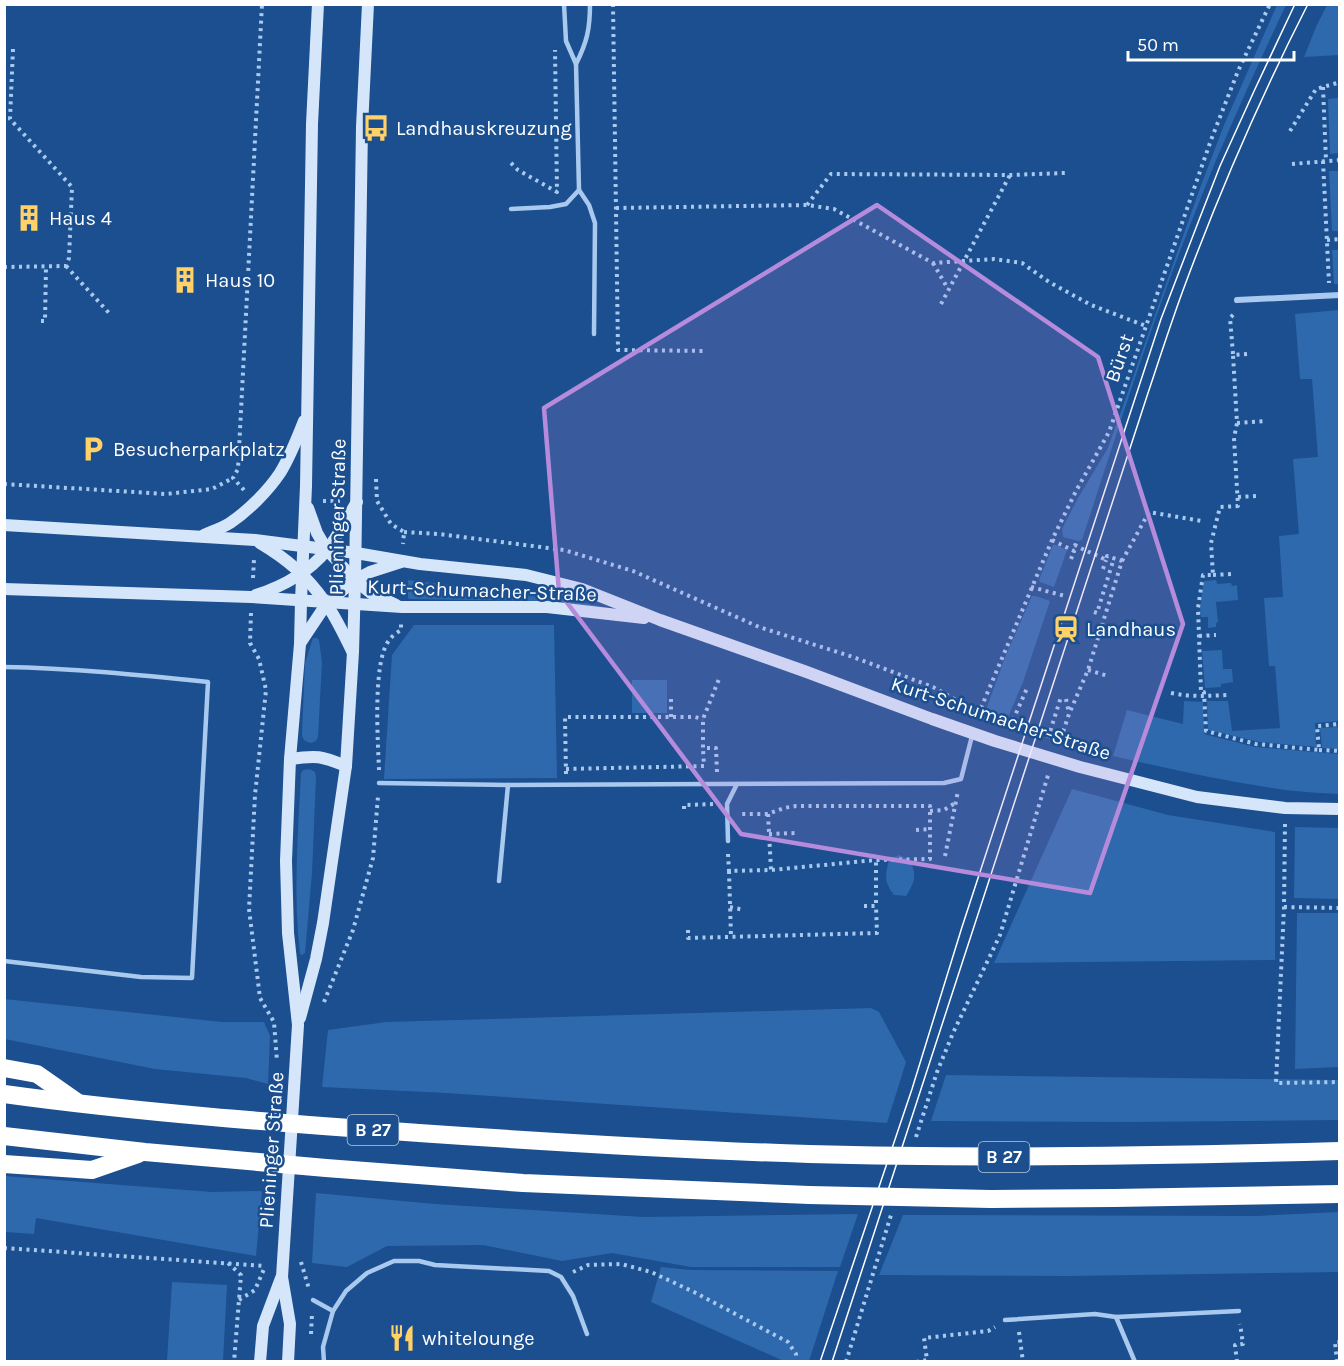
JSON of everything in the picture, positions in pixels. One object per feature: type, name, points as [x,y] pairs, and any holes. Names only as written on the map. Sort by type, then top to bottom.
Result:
[{"type":"highway","name":"B 27","points":[[4,1068],[37,1074],[79,1103]]},
{"type":"highway","name":"B 27","points":[[4,1094],[147,1111],[341,1128],[692,1150],[987,1157],[1340,1151]]},
{"type":"highway","name":"B 27","points":[[4,1137],[326,1168],[523,1183],[809,1195],[991,1199],[1340,1194]]},
{"type":"highway","name":"B 27","points":[[4,1164],[92,1170],[146,1152]]},
{"type":"main road","name":"Plieninger Straße","points":[[288,1362],[290,1324],[282,1277],[298,1025],[288,933],[286,861],[290,759],[300,644],[312,124],[318,4]]},
{"type":"main road","name":"Plieninger Straße","points":[[298,1025],[316,958],[346,766],[356,553],[362,127],[368,4]]},
{"type":"main road","points":[[203,536],[229,524],[268,488],[280,473],[306,414]]},
{"type":"main road","points":[[305,501],[317,533],[327,550],[355,580],[371,593],[402,607]]},
{"type":"main road","points":[[251,597],[280,587],[302,573],[327,550],[357,501]]},
{"type":"main road","name":"Kurt-Schumacher-Straße","points":[[4,525],[255,540],[402,561],[526,575],[582,588],[660,620],[1053,760],[1197,797],[1285,808],[1340,809]]},
{"type":"main road","points":[[255,540],[280,555],[302,573],[327,603],[353,652]]},
{"type":"main road","points":[[300,644],[327,603],[355,580],[402,561]]},
{"type":"main road","name":"Kurt-Schumacher-Straße","points":[[4,589],[251,597],[402,607],[547,607],[660,620]]},
{"type":"main road","points":[[290,759],[313,756],[327,758],[346,766]]},
{"type":"main road","name":"Plieninger Straße","points":[[260,1362],[263,1326],[282,1277]]},
{"type":"street","points":[[1237,300],[1340,295]]},
{"type":"lane","points":[[564,4],[566,41],[576,64],[579,190],[589,206],[595,223],[594,334]]},
{"type":"lane","points":[[576,64],[586,44],[590,4]]},
{"type":"lane","points":[[511,209],[566,204],[579,190]]},
{"type":"lane","points":[[4,667],[74,670],[208,682],[192,978],[141,977],[4,961]]},
{"type":"lane","points":[[379,783],[508,785],[944,783],[961,778],[972,733]]},
{"type":"lane","points":[[728,841],[727,804],[737,784]]},
{"type":"lane","points":[[499,881],[508,785]]},
{"type":"lane","points":[[324,1362],[323,1347],[333,1311],[346,1291],[367,1273],[394,1261],[549,1271],[561,1277],[573,1296],[588,1334]]},
{"type":"lane","points":[[313,1300],[333,1311]]},
{"type":"lane","points":[[1005,1320],[1095,1314],[1116,1317],[1239,1311]]},
{"type":"lane","points":[[1116,1317],[1135,1362]]},
{"type":"path","points":[[613,4],[618,350],[706,351]]},
{"type":"path","name":"Bürst","points":[[404,532],[440,534],[564,550],[633,571],[759,627],[853,657],[933,687],[979,713],[1052,540],[1109,432],[1212,140],[1238,71],[1270,4]]},
{"type":"path","points":[[511,163],[518,170],[557,192],[555,40]]},
{"type":"path","points":[[13,49],[10,119],[72,188],[69,258],[66,266]]},
{"type":"path","points":[[1290,130],[1317,89],[1337,83]]},
{"type":"path","points":[[1323,87],[1329,295]]},
{"type":"path","points":[[1292,164],[1340,160]]},
{"type":"path","points":[[807,205],[831,174],[1065,174]]},
{"type":"path","points":[[941,304],[1010,175]]},
{"type":"path","points":[[616,208],[807,205],[834,209],[933,263],[948,288]]},
{"type":"path","points":[[1327,240],[1340,239]]},
{"type":"path","points":[[933,263],[994,259],[1022,263],[1049,282],[1090,305],[1146,326]]},
{"type":"path","points":[[4,267],[66,266]]},
{"type":"path","points":[[66,266],[109,313]]},
{"type":"path","points":[[41,321],[45,321],[46,267]]},
{"type":"path","points":[[1213,575],[1211,543],[1220,507],[1238,506],[1234,438],[1237,423],[1230,318],[1238,310]]},
{"type":"path","points":[[1233,355],[1247,354]]},
{"type":"path","points":[[1237,423],[1266,421]]},
{"type":"path","points":[[4,484],[166,494],[212,489],[233,478]]},
{"type":"path","points":[[1238,497],[1257,496]]},
{"type":"path","points":[[1060,741],[1088,670],[1122,561],[1149,512],[1202,521]]},
{"type":"path","points":[[1052,540],[1074,551]]},
{"type":"path","points":[[1071,559],[1075,545],[1106,560]]},
{"type":"path","points":[[1103,569],[1107,556],[1122,561]]},
{"type":"path","points":[[1094,612],[1097,613],[1114,558]]},
{"type":"path","points":[[1231,574],[1203,575],[1198,608],[1198,636],[1206,732],[1256,744],[1340,751]]},
{"type":"path","points":[[1031,587],[1065,596]]},
{"type":"path","points":[[1199,636],[1216,635]]},
{"type":"path","points":[[1088,670],[1108,676]]},
{"type":"path","points":[[703,719],[695,717],[566,717],[566,769],[704,766],[703,719],[719,678]]},
{"type":"path","points":[[1010,727],[1028,686]]},
{"type":"path","points":[[1171,693],[1204,697],[1228,695]]},
{"type":"path","points":[[1048,738],[1063,698],[1069,714]]},
{"type":"path","points":[[670,699],[671,717]]},
{"type":"path","points":[[1319,750],[1317,726],[1340,724]]},
{"type":"path","points":[[703,748],[716,748],[717,784]]},
{"type":"path","points":[[937,1072],[1000,935],[1053,760]]},
{"type":"path","points":[[945,856],[961,778]]},
{"type":"path","points":[[930,812],[944,810],[956,803]]},
{"type":"path","points":[[684,810],[684,805],[727,804]]},
{"type":"path","points":[[727,814],[768,814],[784,808],[796,807],[930,806],[930,859],[876,860],[771,870],[729,871]]},
{"type":"path","points":[[1285,808],[1284,907],[1276,1083],[1340,1082]]},
{"type":"path","points":[[768,814],[771,870]]},
{"type":"path","points":[[916,830],[930,829]]},
{"type":"path","points":[[769,834],[795,833]]},
{"type":"path","points":[[728,841],[731,937]]},
{"type":"path","points":[[688,930],[688,938],[877,933],[876,860]]},
{"type":"path","points":[[864,906],[876,906]]},
{"type":"path","points":[[730,907],[744,910]]},
{"type":"path","points":[[1284,907],[1340,908]]},
{"type":"path","points":[[4,1248],[265,1266],[255,1290],[239,1300]]},
{"type":"path","points":[[227,1263],[241,1275],[234,1362]]},
{"type":"path","points":[[561,1277],[588,1265],[603,1264],[621,1264],[651,1272],[788,1342],[796,1354],[796,1362]]},
{"type":"path","points":[[846,1362],[872,1274]]},
{"type":"path","points":[[1237,1362],[1235,1345],[1243,1344],[1239,1311]]},
{"type":"path","points":[[1018,1319],[1023,1362]]},
{"type":"path","points":[[916,1362],[927,1360],[924,1338],[987,1331],[1005,1320]]},
{"type":"path","points":[[1337,1362],[1335,1342],[1340,1342]]},
{"type":"highlighted area","points":[[877,205],[1098,357],[1183,624],[1090,893],[741,834],[559,592],[544,408]]},
{"type":"shaded area","points":[[1277,5],[1286,5],[1252,77],[1184,242],[1138,369],[1082,540],[1063,537],[1062,529],[1108,448],[1224,125]]},
{"type":"shaded area","points":[[1327,5],[1339,5],[1339,55],[1304,57],[1316,27]]},
{"type":"shaded area","points":[[1339,98],[1339,153],[1330,154],[1328,99]]},
{"type":"shaded area","points":[[1329,171],[1339,171],[1339,231],[1332,231]]},
{"type":"shaded area","points":[[1332,250],[1339,250],[1339,284],[1334,284]]},
{"type":"shaded area","points":[[1339,310],[1339,721],[1315,723],[1316,747],[1260,742],[1208,730],[1207,701],[1228,701],[1232,731],[1280,728],[1275,666],[1269,666],[1264,598],[1283,597],[1279,536],[1299,534],[1293,459],[1318,457],[1312,379],[1300,379],[1295,314]]},
{"type":"shaded area","points":[[1053,545],[1067,550],[1054,587],[1039,580]]},
{"type":"shaded area","points":[[408,580],[536,595],[615,609],[536,601],[409,599]]},
{"type":"shaded area","points":[[1216,580],[1217,584],[1237,585],[1238,600],[1216,602],[1218,622],[1216,627],[1208,628],[1208,617],[1201,617],[1200,609],[1204,581]]},
{"type":"shaded area","points":[[1032,596],[1050,601],[1023,682],[1005,724],[990,716],[987,707],[1006,655]]},
{"type":"shaded area","points":[[414,625],[554,625],[557,778],[384,779],[392,655]]},
{"type":"shaded area","points":[[313,638],[319,640],[322,662],[318,737],[311,743],[304,739],[302,732],[305,663]]},
{"type":"shaded area","points":[[1222,650],[1223,669],[1232,669],[1233,682],[1221,684],[1221,687],[1205,688],[1202,651]]},
{"type":"shaded area","points":[[632,680],[667,680],[667,713],[632,713]]},
{"type":"shaded area","points":[[1184,701],[1203,702],[1204,734],[1255,747],[1339,754],[1339,794],[1285,790],[1242,783],[1113,756],[1127,710],[1183,724]]},
{"type":"shaded area","points":[[1339,727],[1339,749],[1322,748],[1320,728]]},
{"type":"shaded area","points":[[310,769],[315,772],[316,777],[312,873],[305,953],[302,955],[300,954],[298,931],[296,886],[301,773],[303,770]]},
{"type":"shaded area","points":[[1072,789],[1168,815],[1275,832],[1275,960],[994,963]]},
{"type":"shaded area","points":[[1295,827],[1339,828],[1339,899],[1294,898]]},
{"type":"shaded area","points":[[899,855],[910,860],[914,870],[913,882],[906,896],[894,895],[886,879],[889,860]]},
{"type":"shaded area","points":[[1297,913],[1339,913],[1339,1067],[1295,1069]]},
{"type":"shaded area","points":[[4,999],[222,1022],[264,1022],[270,1036],[268,1084],[246,1078],[155,1069],[5,1039]]},
{"type":"shaded area","points":[[871,1008],[879,1012],[906,1062],[887,1123],[446,1093],[322,1087],[328,1030],[386,1022]]},
{"type":"shaded area","points":[[946,1075],[1339,1080],[1339,1120],[931,1121]]},
{"type":"shaded area","points":[[5,1176],[212,1192],[262,1191],[256,1256],[36,1218],[34,1234],[5,1232]]},
{"type":"shaded area","points":[[316,1193],[435,1204],[644,1217],[858,1214],[840,1267],[691,1267],[612,1253],[562,1261],[483,1245],[387,1246],[347,1267],[312,1263]]},
{"type":"shaded area","points":[[1339,1212],[1339,1272],[1068,1276],[879,1275],[903,1215],[1256,1216]]},
{"type":"shaded area","points":[[661,1267],[690,1270],[838,1271],[809,1361],[786,1362],[651,1302]]},
{"type":"shaded area","points":[[172,1282],[227,1285],[223,1361],[167,1361]]},
{"type":"tram line","points":[[820,1362],[912,1089],[962,927],[1161,319],[1220,166],[1295,4]]},
{"type":"tram line","points":[[832,1362],[1178,305],[1240,147],[1308,4]]},
{"type":"place","name":"Landhauskreuzung","points":[[376,128]]},
{"type":"place","name":"Haus 4","points":[[29,218]]},
{"type":"place","name":"Haus 10","points":[[185,280]]},
{"type":"place","name":"Besucherparkplatz","points":[[93,449]]},
{"type":"place","name":"Landhaus","points":[[1066,629]]},
{"type":"place","name":"whitelounge","points":[[402,1338]]}]
